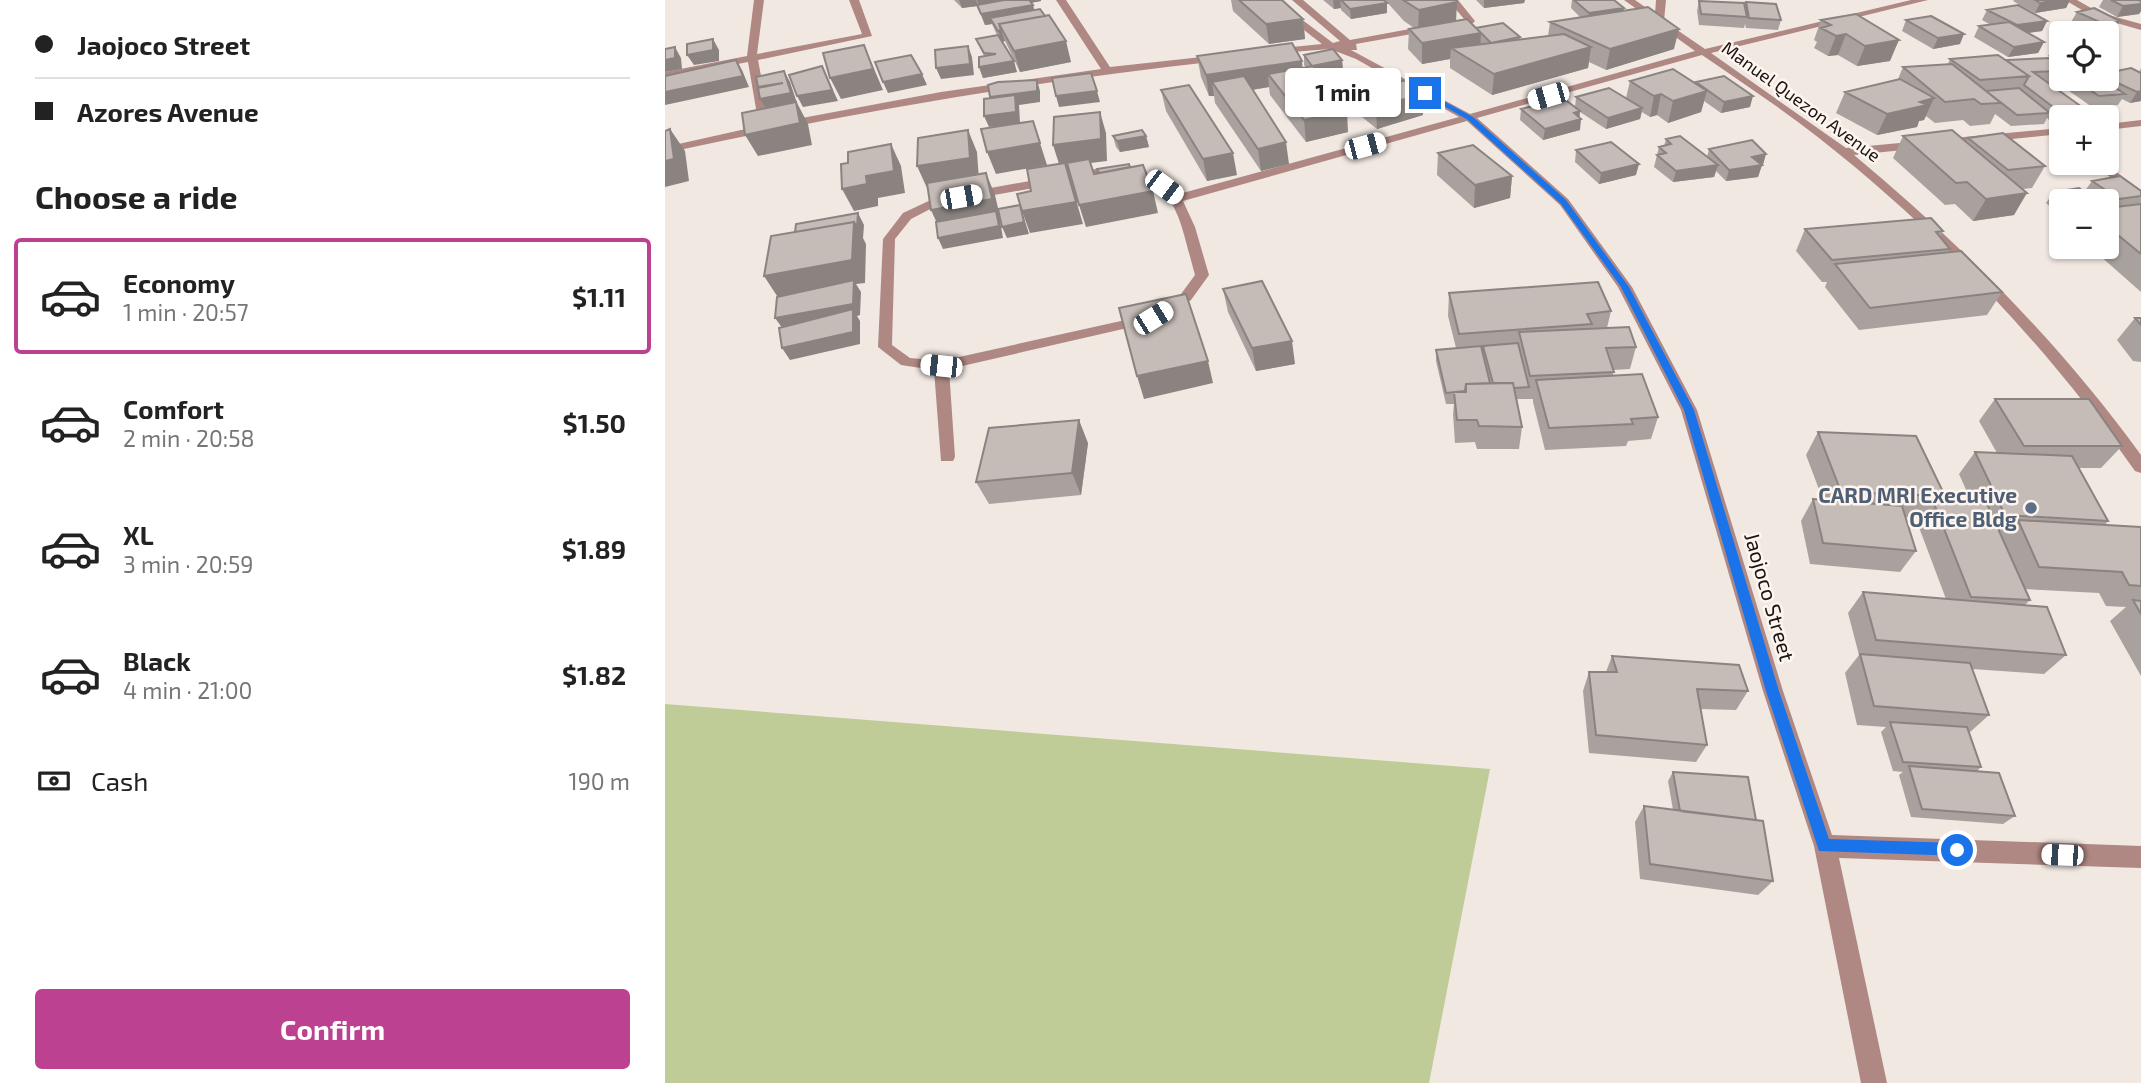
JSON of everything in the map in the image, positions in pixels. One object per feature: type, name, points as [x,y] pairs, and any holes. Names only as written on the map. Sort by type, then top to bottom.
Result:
[{"type":"street","points":[[759,0],[751,57],[765,128]]},
{"type":"street","points":[[665,75],[867,36],[854,0]]},
{"type":"street","points":[[1061,0],[1107,69]]},
{"type":"street","points":[[1270,0],[1331,46]]},
{"type":"street","points":[[1297,0],[1351,43],[1360,57]]},
{"type":"street","points":[[1265,53],[1351,43],[1470,21],[1453,0]]},
{"type":"street","name":"Manuel Quezon Avenue","points":[[1629,0],[1845,152],[1914,212],[2032,332],[2123,440],[2141,467]]},
{"type":"street","points":[[1658,22],[1661,0]]},
{"type":"street","points":[[1179,198],[1703,52],[1923,0]]},
{"type":"street","points":[[2070,0],[2095,15],[2141,27]]},
{"type":"street","name":"Jaojoco Street","points":[[1331,46],[1360,57],[1392,85],[1470,118],[1564,202],[1625,287],[1689,410],[1773,691],[1825,846],[1874,1083]]},
{"type":"street","points":[[665,150],[940,94],[1107,69],[1239,56]]},
{"type":"street","points":[[1333,108],[1392,85]]},
{"type":"street","points":[[2119,126],[2141,123]]},
{"type":"street","points":[[1845,152],[2049,134]]},
{"type":"street","points":[[1096,173],[1149,176],[1179,198],[1202,275],[1186,297],[1153,318],[941,366],[906,362],[885,347],[889,239],[907,216],[935,202],[1096,173]]},
{"type":"street","points":[[2114,175],[2141,196]]},
{"type":"street","points":[[941,366],[947,457]]},
{"type":"street","points":[[1825,846],[2141,858]]},
{"type":"green space","points":[[665,704],[1490,769],[1429,1083],[665,1083]]},
{"type":"building","points":[[1004,0],[1029,0],[1033,5],[981,14],[977,5]]},
{"type":"building","points":[[1239,0],[1282,0],[1303,19],[1266,24]]},
{"type":"building","points":[[1341,0],[1384,0],[1387,3],[1350,9]]},
{"type":"building","points":[[1403,0],[1456,0],[1457,2],[1419,10]]},
{"type":"building","points":[[1574,0],[1614,0],[1624,8],[1589,13]]},
{"type":"building","points":[[2035,0],[2058,0],[2040,3]]},
{"type":"building","points":[[2111,0],[2138,0],[2141,4],[2123,6]]},
{"type":"building","points":[[1699,1],[1744,3],[1747,17],[1701,14]]},
{"type":"building","points":[[1746,2],[1776,4],[1781,20],[1749,18]]},
{"type":"building","points":[[2018,5],[2047,21],[2017,25],[1987,10]]},
{"type":"building","points":[[1648,7],[1679,29],[1610,49],[1550,22]]},
{"type":"building","points":[[2094,8],[2120,21],[2097,21],[2077,12]]},
{"type":"building","points":[[1040,9],[1045,16],[999,24],[1001,30],[998,31],[990,18]]},
{"type":"building","points":[[1856,14],[1899,40],[1865,46],[1846,34],[1836,36],[1821,28],[1831,25],[1821,20]]},
{"type":"building","points":[[1049,15],[1066,41],[1014,51],[999,24]]},
{"type":"building","points":[[1931,16],[1964,34],[1938,38],[1906,20]]},
{"type":"building","points":[[1467,19],[1481,33],[1422,43],[1409,29]]},
{"type":"building","points":[[2009,22],[2044,42],[2014,47],[1979,26]]},
{"type":"building","points":[[1503,23],[1520,37],[1491,43],[1476,28]]},
{"type":"building","points":[[1564,34],[1591,47],[1494,74],[1451,48]]},
{"type":"building","points":[[998,35],[1014,61],[979,67],[979,57],[996,54],[984,53],[976,39]]},
{"type":"building","points":[[713,39],[713,50],[687,55],[687,44]]},
{"type":"building","points":[[1292,43],[1302,61],[1206,75],[1197,56]]},
{"type":"building","points":[[864,45],[873,69],[830,78],[823,53]]},
{"type":"building","points":[[968,46],[970,64],[936,68],[935,50]]},
{"type":"building","points":[[675,47],[675,58],[665,60],[665,49]]},
{"type":"building","points":[[1333,49],[1342,60],[1312,66],[1304,55]]},
{"type":"building","points":[[911,55],[922,74],[883,82],[875,62]]},
{"type":"building","points":[[1998,55],[2029,76],[1980,80],[1950,59]]},
{"type":"building","points":[[2049,58],[2049,71],[2033,72],[2049,83],[2049,91],[2060,91],[2079,105],[2050,105],[2024,85],[2029,76],[2006,60]]},
{"type":"building","points":[[736,60],[743,76],[665,92],[665,76]]},
{"type":"building","points":[[1952,64],[2001,103],[1981,104],[1974,99],[1945,102],[1903,67]]},
{"type":"building","points":[[822,66],[832,90],[797,96],[789,75]]},
{"type":"building","points":[[1313,66],[1347,111],[1304,120],[1268,74]]},
{"type":"building","points":[[2131,68],[2141,73],[2141,91],[2137,92],[2119,84],[2119,70]]},
{"type":"building","points":[[1673,69],[1707,91],[1673,101],[1661,94],[1654,96],[1630,81]]},
{"type":"building","points":[[784,71],[791,93],[760,99],[758,88],[783,83],[758,87],[756,77]]},
{"type":"building","points":[[1091,73],[1097,91],[1056,96],[1052,78]]},
{"type":"building","points":[[1244,76],[1286,142],[1258,149],[1212,82]]},
{"type":"building","points":[[1724,76],[1753,96],[1724,102],[1696,82]]},
{"type":"building","points":[[1900,79],[1934,98],[1920,102],[1927,105],[1887,114],[1845,92]]},
{"type":"building","points":[[1037,80],[1037,91],[990,97],[988,85]]},
{"type":"building","points":[[1410,80],[1423,94],[1376,107],[1351,88]]},
{"type":"building","points":[[1189,85],[1233,153],[1203,159],[1161,90]]},
{"type":"building","points":[[1609,88],[1642,108],[1608,118],[1576,97]]},
{"type":"building","points":[[2019,88],[2049,113],[2017,115],[1986,91]]},
{"type":"building","points":[[2119,90],[2125,94],[2099,96],[2092,91]]},
{"type":"building","points":[[1015,95],[1016,112],[984,116],[984,99]]},
{"type":"building","points":[[1563,98],[1580,111],[1574,113],[1581,119],[1545,129],[1521,109]]},
{"type":"building","points":[[796,102],[800,123],[745,135],[742,113]]},
{"type":"building","points":[[1100,112],[1101,139],[1053,145],[1054,117]]},
{"type":"building","points":[[1033,121],[1040,143],[987,152],[981,129]]},
{"type":"building","points":[[670,129],[674,159],[665,161],[665,131]]},
{"type":"building","points":[[968,130],[970,158],[917,166],[918,138]]},
{"type":"building","points":[[1142,130],[1146,136],[1117,141],[1113,136]]},
{"type":"building","points":[[1952,130],[2027,193],[1986,199],[1967,182],[1956,183],[1903,136]]},
{"type":"building","points":[[2003,133],[2045,166],[2008,170],[1968,138]]},
{"type":"building","points":[[1680,136],[1718,165],[1676,171],[1657,155],[1666,153],[1659,147],[1671,144],[1666,139]]},
{"type":"building","points":[[1752,140],[1766,154],[1752,157],[1762,165],[1729,170],[1709,149]]},
{"type":"building","points":[[1611,142],[1639,164],[1601,173],[1576,150]]},
{"type":"building","points":[[891,144],[894,171],[866,176],[867,184],[842,189],[841,164],[848,163],[848,152]]},
{"type":"building","points":[[1473,145],[1512,176],[1475,185],[1438,153]]},
{"type":"building","points":[[1089,159],[1094,174],[1143,165],[1153,191],[1079,205],[1067,163]]},
{"type":"building","points":[[1065,163],[1076,202],[1022,211],[1017,194],[1031,191],[1027,169]]},
{"type":"building","points":[[1129,164],[1130,167],[1099,173],[1097,169]]},
{"type":"building","points":[[986,173],[992,199],[931,210],[927,183]]},
{"type":"building","points":[[2120,176],[2141,191],[2141,196],[2119,199],[2119,189],[2104,189],[2092,181]]},
{"type":"building","points":[[2141,204],[2141,254],[2119,236],[2119,207]]},
{"type":"building","points":[[1020,205],[1024,222],[1002,227],[998,209]]},
{"type":"building","points":[[996,211],[999,226],[938,238],[936,222]]},
{"type":"building","points":[[858,213],[857,227],[854,222],[795,232],[796,224]]},
{"type":"building","points":[[1931,218],[1943,231],[1936,232],[1950,249],[1832,260],[1805,229]]},
{"type":"building","points":[[854,222],[852,260],[764,276],[771,236]]},
{"type":"building","points":[[1961,251],[2002,292],[1870,308],[1835,264]]},
{"type":"building","points":[[854,280],[853,304],[775,318],[777,297]]},
{"type":"building","points":[[1262,281],[1292,341],[1252,348],[1223,289]]},
{"type":"building","points":[[1598,282],[1611,311],[1587,314],[1592,324],[1459,334],[1449,293]]},
{"type":"building","points":[[1186,294],[1208,361],[1137,376],[1119,308]]},
{"type":"building","points":[[853,309],[853,332],[782,348],[779,328]]},
{"type":"building","points":[[1629,327],[1636,347],[1606,348],[1614,372],[1530,376],[1519,332]]},
{"type":"building","points":[[1518,343],[1529,387],[1514,388],[1513,383],[1493,383],[1483,346]]},
{"type":"building","points":[[1481,346],[1490,383],[1466,384],[1465,391],[1446,393],[1436,350]]},
{"type":"building","points":[[1642,374],[1658,417],[1631,419],[1633,424],[1549,428],[1536,380]]},
{"type":"building","points":[[1513,383],[1522,427],[1479,426],[1477,420],[1457,420],[1454,392],[1466,392],[1466,384]]},
{"type":"building","points":[[1995,399],[2089,399],[2122,446],[2024,446]]},
{"type":"building","points":[[1079,420],[1072,473],[976,482],[989,428]]},
{"type":"building","points":[[1818,432],[1916,436],[1945,496],[1841,492]]},
{"type":"building","points":[[1975,452],[2072,456],[2108,521],[2005,515]]},
{"type":"building","points":[[1813,499],[1902,506],[1916,551],[1823,543]]},
{"type":"building","points":[[1933,501],[1987,504],[2030,600],[1971,597]]},
{"type":"building","points":[[2018,520],[2141,527],[2141,586],[2129,585],[2122,572],[2039,567]]},
{"type":"building","points":[[1863,592],[2047,607],[2066,655],[1876,640]]},
{"type":"building","points":[[2133,600],[2141,601],[2141,614]]},
{"type":"building","points":[[1860,654],[1970,663],[1989,715],[1874,706]]},
{"type":"building","points":[[1612,656],[1739,665],[1748,691],[1697,689],[1707,745],[1596,735],[1589,672],[1617,672]]},
{"type":"building","points":[[1890,722],[1967,727],[1981,767],[1903,762]]},
{"type":"building","points":[[1909,766],[1999,773],[2015,816],[1922,809]]},
{"type":"building","points":[[1673,772],[1748,777],[1756,820],[1680,811]]},
{"type":"building","points":[[1644,806],[1763,821],[1773,881],[1650,864]]},
{"type":"place","name":"CARD MRI Executive Office Bldg","points":[[2031,508]]},
{"type":"route","points":[[1425,93],[1470,118],[1564,202],[1625,287],[1689,410],[1773,691],[1825,846],[1957,850]]}]
